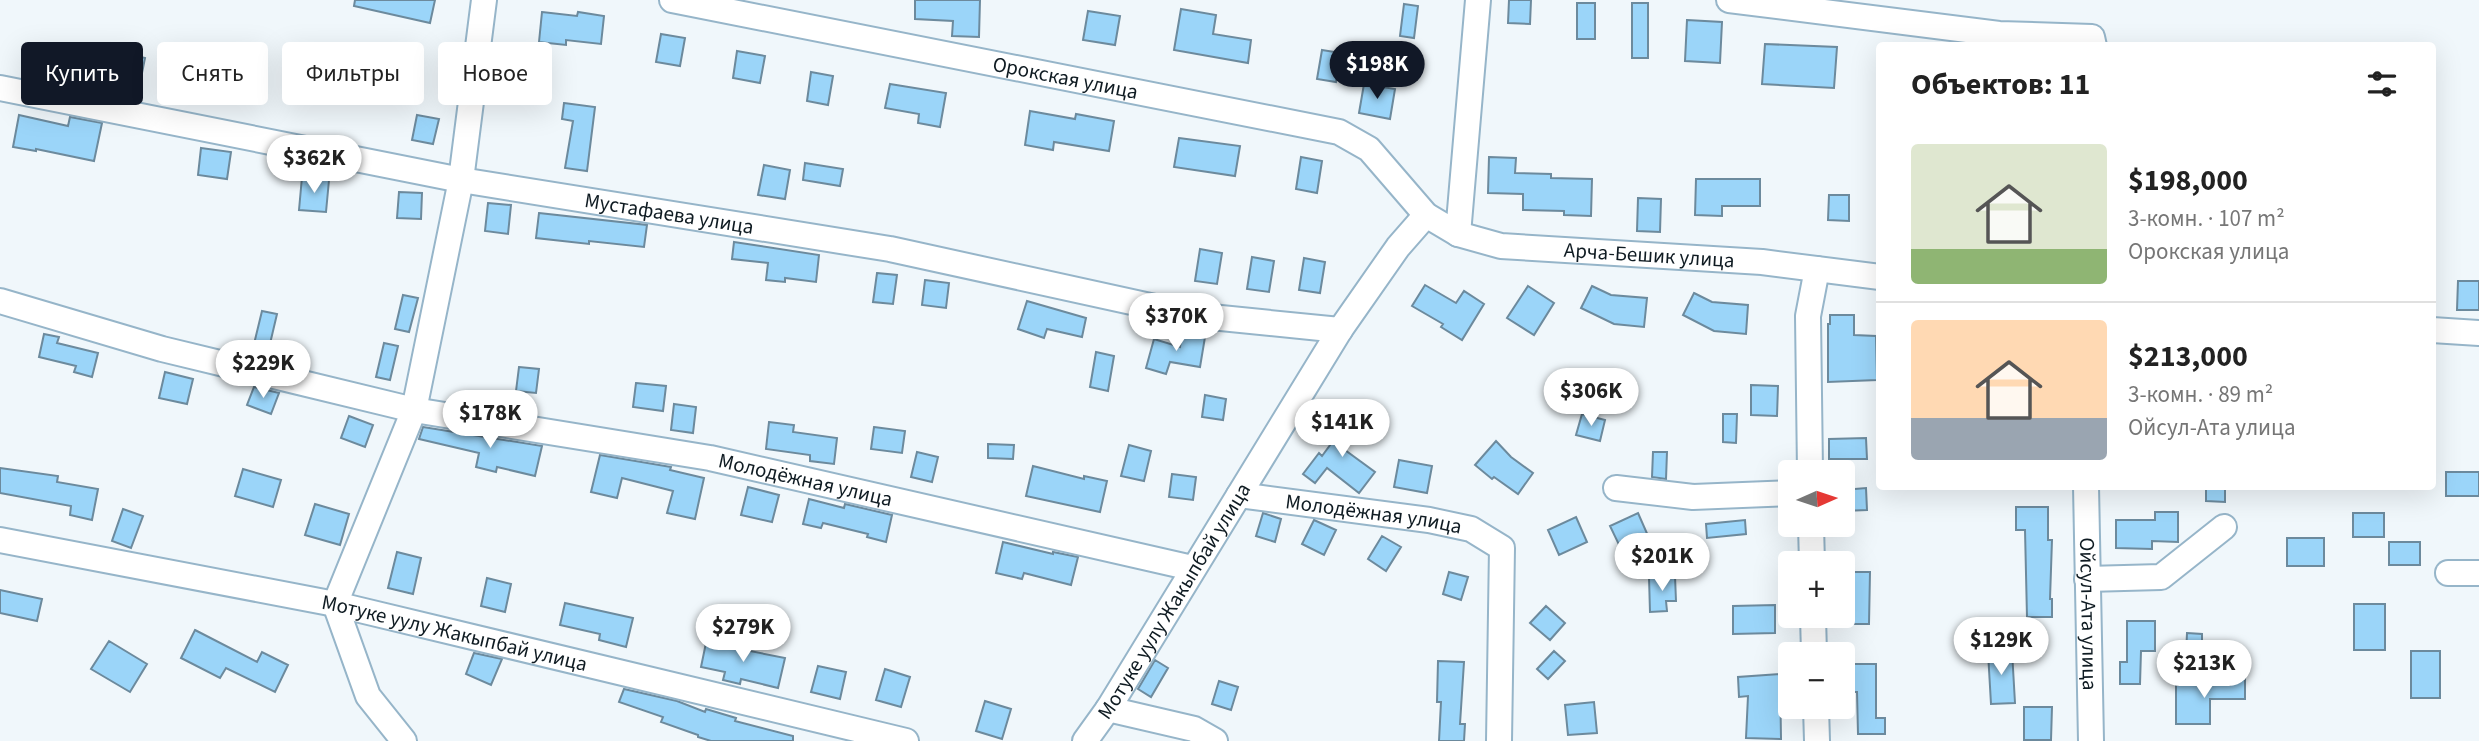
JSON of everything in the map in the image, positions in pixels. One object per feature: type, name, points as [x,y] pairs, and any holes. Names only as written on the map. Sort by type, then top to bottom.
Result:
[{"type":"street","points":[[404,741],[368,696],[335,604],[414,410],[461,180],[484,0]]},
{"type":"street","name":"Орокская улица","points":[[671,0],[1339,132],[1369,149],[1426,215]]},
{"type":"street","points":[[1458,234],[1478,0]]},
{"type":"street","points":[[1729,0],[1999,33],[2092,37],[2093,42]]},
{"type":"street","name":"Мустафаева улица","points":[[0,88],[461,180],[890,249],[1191,315],[1340,330]]},
{"type":"street","name":"Арча-Бешик улица","points":[[1426,215],[1458,234],[1501,246],[1762,262],[1876,277]]},
{"type":"street","name":"Мотуке уулу Жакыпбай улица","points":[[1085,741],[1108,709],[1340,330],[1398,247],[1426,215]]},
{"type":"street","points":[[1810,460],[1808,316],[1817,269]]},
{"type":"street","name":"Молодёжная улица","points":[[0,301],[162,349],[414,410],[710,458],[1192,568]]},
{"type":"street","points":[[2436,330],[2479,333]]},
{"type":"street","points":[[1616,488],[1693,497],[1778,493]]},
{"type":"street","name":"Ойсул-Ата улица","points":[[2086,490],[2091,741]]},
{"type":"street","name":"Молодёжная улица","points":[[1239,495],[1471,529],[1502,548],[1499,741]]},
{"type":"street","points":[[2087,579],[2161,577],[2224,527]]},
{"type":"street","name":"Мотуке уулу Жакыпбай улица","points":[[0,540],[335,604],[906,741]]},
{"type":"street","points":[[2448,573],[2479,573]]},
{"type":"street","points":[[1108,709],[1194,729],[1214,741]]},
{"type":"street","points":[[1816,719],[1816,741]]},
{"type":"building","points":[[355,0],[435,0],[430,23],[354,6]]},
{"type":"building","points":[[915,0],[980,0],[979,37],[952,36],[953,21],[915,19]]},
{"type":"building","points":[[1509,0],[1531,0],[1530,24],[1508,23]]},
{"type":"building","points":[[1577,3],[1595,3],[1595,39],[1577,39]]},
{"type":"building","points":[[1632,3],[1648,3],[1648,58],[1632,58]]},
{"type":"building","points":[[1404,4],[1418,6],[1414,38],[1400,36]]},
{"type":"building","points":[[1181,9],[1216,15],[1213,34],[1251,40],[1248,63],[1174,50]]},
{"type":"building","points":[[1088,11],[1120,16],[1115,45],[1083,40]]},
{"type":"building","points":[[542,12],[577,16],[578,12],[604,16],[601,44],[566,40],[566,45],[539,42]]},
{"type":"building","points":[[1687,20],[1722,22],[1720,63],[1685,61]]},
{"type":"building","points":[[661,34],[685,38],[680,66],[656,62]]},
{"type":"building","points":[[1765,44],[1837,47],[1834,88],[1762,84]]},
{"type":"building","points":[[1322,50],[1341,53],[1336,82],[1317,79]]},
{"type":"building","points":[[737,51],[765,56],[760,83],[733,78]]},
{"type":"building","points":[[811,72],[833,76],[828,105],[807,101]]},
{"type":"building","points":[[890,84],[946,93],[940,127],[918,123],[919,114],[885,108]]},
{"type":"building","points":[[1364,84],[1395,89],[1390,119],[1359,113]]},
{"type":"building","points":[[564,103],[595,107],[587,171],[565,168],[573,121],[562,119]]},
{"type":"building","points":[[1030,111],[1075,119],[1076,114],[1114,121],[1109,151],[1054,142],[1053,150],[1025,145]]},
{"type":"building","points":[[19,115],[68,126],[70,117],[102,123],[94,161],[13,147]]},
{"type":"building","points":[[417,115],[439,119],[433,144],[412,140]]},
{"type":"building","points":[[1179,138],[1240,146],[1235,176],[1174,167]]},
{"type":"building","points":[[201,148],[231,152],[227,179],[198,175]]},
{"type":"building","points":[[1301,157],[1322,161],[1317,193],[1296,189]]},
{"type":"building","points":[[1489,157],[1516,158],[1515,173],[1551,174],[1551,178],[1592,179],[1591,216],[1564,215],[1564,211],[1523,210],[1523,194],[1488,193]]},
{"type":"building","points":[[805,163],[843,169],[840,186],[803,180]]},
{"type":"building","points":[[764,165],[790,170],[785,199],[758,195]]},
{"type":"building","points":[[302,177],[329,180],[326,212],[299,210]]},
{"type":"building","points":[[1696,179],[1760,179],[1760,206],[1722,206],[1722,216],[1695,215]]},
{"type":"building","points":[[399,192],[422,193],[421,219],[397,218]]},
{"type":"building","points":[[1829,195],[1849,195],[1849,221],[1828,220]]},
{"type":"building","points":[[1638,198],[1661,199],[1660,232],[1637,231]]},
{"type":"building","points":[[488,203],[511,205],[508,234],[485,231]]},
{"type":"building","points":[[539,213],[647,225],[644,247],[536,238]]},
{"type":"building","points":[[734,242],[819,255],[816,282],[785,278],[785,282],[766,280],[768,263],[732,259]]},
{"type":"building","points":[[1200,249],[1222,253],[1217,284],[1195,281]]},
{"type":"building","points":[[1252,257],[1274,261],[1269,292],[1247,289]]},
{"type":"building","points":[[1304,258],[1325,262],[1320,293],[1299,290]]},
{"type":"building","points":[[877,273],[897,275],[893,304],[873,302]]},
{"type":"building","points":[[925,280],[949,283],[946,308],[922,305]]},
{"type":"building","points":[[2458,281],[2479,281],[2479,310],[2457,310]]},
{"type":"building","points":[[1425,285],[1456,303],[1464,291],[1484,304],[1462,340],[1441,327],[1443,324],[1412,306]]},
{"type":"building","points":[[1528,286],[1554,303],[1534,335],[1507,318]]},
{"type":"building","points":[[1592,286],[1611,295],[1647,298],[1644,327],[1614,324],[1581,308]]},
{"type":"building","points":[[1694,293],[1712,302],[1748,305],[1746,334],[1714,331],[1683,315]]},
{"type":"building","points":[[403,295],[418,298],[409,332],[395,329]]},
{"type":"building","points":[[1027,301],[1086,318],[1082,337],[1047,329],[1044,338],[1018,329]]},
{"type":"building","points":[[262,311],[277,314],[269,348],[254,344]]},
{"type":"building","points":[[1830,315],[1854,315],[1854,335],[1876,336],[1876,380],[1828,382]]},
{"type":"building","points":[[1182,333],[1205,337],[1200,367],[1170,362],[1166,374],[1146,368],[1154,339],[1180,347]]},
{"type":"building","points":[[44,334],[59,337],[57,343],[98,353],[92,377],[74,372],[76,366],[39,357]]},
{"type":"building","points":[[384,343],[398,346],[390,380],[376,377]]},
{"type":"building","points":[[1096,352],[1114,356],[1108,391],[1090,387]]},
{"type":"building","points":[[519,367],[539,369],[536,393],[516,391]]},
{"type":"building","points":[[165,372],[193,379],[187,404],[159,398]]},
{"type":"building","points":[[636,383],[666,386],[663,411],[633,407]]},
{"type":"building","points":[[1751,385],[1778,386],[1777,416],[1751,415]]},
{"type":"building","points":[[254,387],[279,393],[271,414],[247,405]]},
{"type":"building","points":[[1205,395],[1226,399],[1223,420],[1202,417]]},
{"type":"building","points":[[674,404],[696,407],[693,433],[671,430]]},
{"type":"building","points":[[1353,414],[1365,423],[1345,450],[1375,472],[1359,493],[1327,468],[1315,483],[1303,474],[1319,453],[1322,456]]},
{"type":"building","points":[[1582,414],[1605,420],[1600,441],[1576,435]]},
{"type":"building","points":[[1723,414],[1737,414],[1736,443],[1723,442]]},
{"type":"building","points":[[349,416],[373,425],[365,447],[341,438]]},
{"type":"building","points":[[769,422],[794,425],[793,432],[837,438],[834,464],[810,461],[810,455],[766,449]]},
{"type":"building","points":[[423,427],[542,446],[535,476],[497,467],[496,472],[476,467],[479,453],[419,439]]},
{"type":"building","points":[[874,427],[905,431],[902,453],[871,449]]},
{"type":"building","points":[[1866,438],[1867,459],[1829,459],[1829,439]]},
{"type":"building","points":[[1496,441],[1511,457],[1533,473],[1518,494],[1494,477],[1492,479],[1475,465]]},
{"type":"building","points":[[988,444],[1014,445],[1013,459],[988,458]]},
{"type":"building","points":[[1129,445],[1151,451],[1144,481],[1121,476]]},
{"type":"building","points":[[917,452],[938,457],[932,482],[911,477]]},
{"type":"building","points":[[1653,452],[1667,452],[1666,479],[1652,477]]},
{"type":"building","points":[[600,455],[671,467],[670,470],[704,478],[695,519],[667,513],[673,491],[622,478],[617,498],[591,492]]},
{"type":"building","points":[[1399,460],[1432,466],[1427,493],[1394,487]]},
{"type":"building","points":[[1033,466],[1084,479],[1084,476],[1107,481],[1100,512],[1026,496]]},
{"type":"building","points":[[0,468],[58,476],[57,482],[98,489],[92,520],[70,515],[71,506],[0,493]]},
{"type":"building","points":[[243,469],[281,480],[273,507],[235,496]]},
{"type":"building","points":[[2446,472],[2479,472],[2479,496],[2446,496]]},
{"type":"building","points":[[1172,474],[1196,477],[1193,500],[1169,497]]},
{"type":"building","points":[[748,487],[779,495],[772,522],[741,515]]},
{"type":"building","points":[[1866,488],[1867,510],[1855,510],[1855,489]]},
{"type":"building","points":[[2206,490],[2225,490],[2225,502],[2206,501]]},
{"type":"building","points":[[809,499],[844,508],[845,504],[892,515],[886,542],[867,537],[868,534],[823,523],[821,528],[803,524]]},
{"type":"building","points":[[315,504],[349,514],[340,545],[305,535]]},
{"type":"building","points":[[2016,507],[2048,507],[2048,540],[2052,540],[2052,617],[2027,617],[2025,530],[2016,530]]},
{"type":"building","points":[[123,509],[143,516],[131,548],[112,541]]},
{"type":"building","points":[[2155,512],[2178,512],[2178,542],[2152,541],[2152,549],[2116,548],[2116,520],[2155,520]]},
{"type":"building","points":[[1263,513],[1281,519],[1275,542],[1256,536]]},
{"type":"building","points":[[1638,513],[1649,538],[1622,551],[1610,526]]},
{"type":"building","points":[[2353,513],[2384,513],[2384,537],[2353,537]]},
{"type":"building","points":[[1576,517],[1587,542],[1559,555],[1548,530]]},
{"type":"building","points":[[1314,520],[1336,530],[1324,555],[1302,544]]},
{"type":"building","points":[[1745,520],[1746,534],[1707,538],[1706,524]]},
{"type":"building","points":[[1382,536],[1401,547],[1386,571],[1368,559]]},
{"type":"building","points":[[2287,538],[2324,538],[2324,566],[2287,566]]},
{"type":"building","points":[[1003,542],[1078,557],[1071,585],[1024,573],[1022,579],[996,573]]},
{"type":"building","points":[[2389,542],[2420,542],[2420,565],[2389,565]]},
{"type":"building","points":[[397,552],[421,558],[413,594],[388,588]]},
{"type":"building","points":[[1449,572],[1468,577],[1461,600],[1443,594]]},
{"type":"building","points":[[1855,572],[1870,572],[1869,624],[1855,624]]},
{"type":"building","points":[[1675,576],[1676,601],[1666,601],[1667,611],[1650,612],[1649,577]]},
{"type":"building","points":[[487,578],[511,584],[505,612],[481,606]]},
{"type":"building","points":[[0,590],[42,599],[37,621],[0,613]]},
{"type":"building","points":[[565,603],[633,618],[626,647],[599,640],[600,634],[560,625]]},
{"type":"building","points":[[2354,604],[2385,604],[2385,650],[2354,650]]},
{"type":"building","points":[[1775,605],[1775,633],[1733,634],[1733,606]]},
{"type":"building","points":[[1546,606],[1565,623],[1550,640],[1530,623]]},
{"type":"building","points":[[2127,621],[2155,621],[2155,651],[2141,651],[2140,684],[2120,684],[2120,662],[2127,662]]},
{"type":"building","points":[[195,630],[257,662],[262,652],[288,665],[275,692],[226,668],[220,678],[181,658]]},
{"type":"building","points":[[2187,633],[2202,634],[2202,657],[2186,656]]},
{"type":"building","points":[[707,638],[726,642],[725,646],[785,658],[778,688],[741,679],[740,684],[723,680],[725,672],[701,667]]},
{"type":"building","points":[[109,641],[147,664],[130,692],[91,669]]},
{"type":"building","points":[[1554,651],[1565,661],[1548,679],[1537,669]]},
{"type":"building","points":[[2012,651],[2015,703],[1991,704],[1988,652]]},
{"type":"building","points":[[2411,651],[2440,651],[2440,698],[2411,698]]},
{"type":"building","points":[[474,653],[502,659],[491,685],[466,674]]},
{"type":"building","points":[[1155,660],[1168,668],[1151,697],[1138,689]]},
{"type":"building","points":[[1438,661],[1464,662],[1460,724],[1465,724],[1464,741],[1439,741],[1441,702],[1437,702]]},
{"type":"building","points":[[1855,664],[1876,664],[1876,718],[1885,718],[1885,734],[1858,734]]},
{"type":"building","points":[[818,666],[846,672],[840,699],[811,692]]},
{"type":"building","points":[[885,669],[910,677],[901,707],[876,700]]},
{"type":"building","points":[[1778,674],[1781,739],[1746,738],[1748,696],[1739,697],[1738,677]]},
{"type":"building","points":[[2230,677],[2245,677],[2245,699],[2210,699],[2210,724],[2176,724],[2176,685],[2230,685]]},
{"type":"building","points":[[1219,681],[1238,687],[1231,710],[1212,704]]},
{"type":"building","points":[[624,689],[736,718],[735,721],[793,736],[793,741],[711,741],[698,737],[661,722],[663,717],[619,702]]},
{"type":"building","points":[[985,701],[1011,709],[1002,739],[976,731]]},
{"type":"building","points":[[1594,702],[1597,733],[1568,735],[1565,705]]},
{"type":"building","points":[[2024,707],[2052,707],[2051,740],[2024,740]]}]
